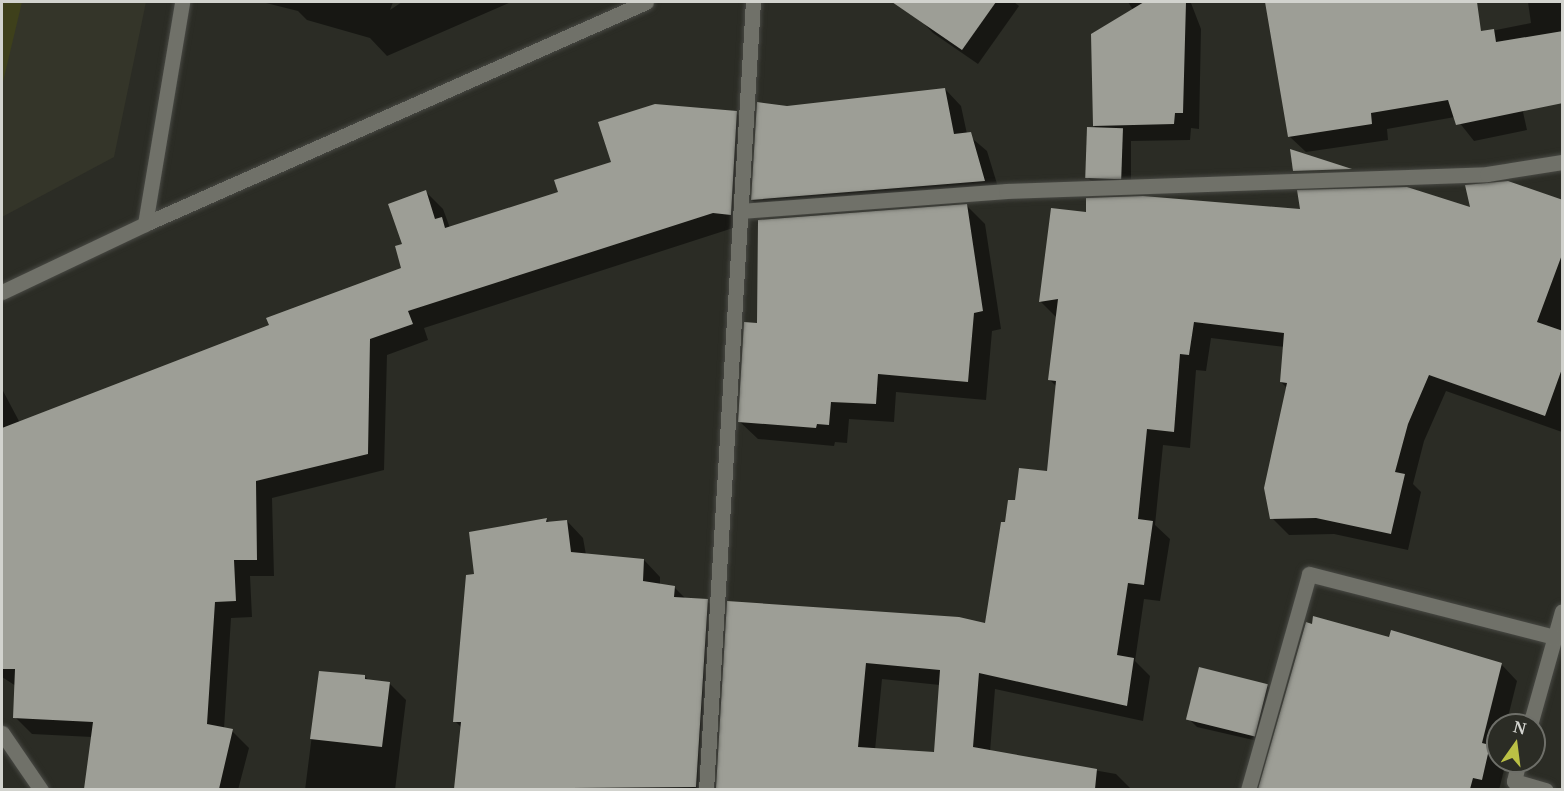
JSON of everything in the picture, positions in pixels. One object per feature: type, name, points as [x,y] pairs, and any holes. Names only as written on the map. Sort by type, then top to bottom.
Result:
[{"type":"street","points":[[145,224],[182,2]]},
{"type":"street","points":[[2,292],[145,224],[646,2]]},
{"type":"street","points":[[706,789],[753,2]]},
{"type":"street","points":[[741,211],[1006,191],[1487,174],[1563,162]]},
{"type":"street","points":[[1248,789],[1309,574],[1555,637]]},
{"type":"street","points":[[1533,713],[1563,611]]},
{"type":"street","points":[[2,734],[41,789]]},
{"type":"street","points":[[1512,785],[1546,789]]},
{"type":"shaded area","points":[[2,2],[146,2],[114,157],[2,217]]},
{"type":"green space","points":[[2,2],[22,2],[2,86]]},
{"type":"building","points":[[892,2],[996,2],[962,50]]},
{"type":"building","points":[[1144,2],[1186,2],[1183,113],[1175,113],[1174,124],[1093,126],[1091,34]]},
{"type":"building","points":[[1265,2],[1477,2],[1481,31],[1494,29],[1496,42],[1563,31],[1563,103],[1456,125],[1448,100],[1371,113],[1372,124],[1288,137]]},
{"type":"building","points":[[945,88],[954,134],[971,132],[985,181],[751,200],[757,102],[787,106]]},
{"type":"building","points":[[655,104],[737,111],[731,215],[713,213],[408,311],[413,324],[370,339],[368,454],[256,481],[257,560],[234,560],[236,601],[215,602],[207,724],[233,729],[219,789],[84,789],[93,722],[13,718],[15,669],[2,669],[2,428],[269,325],[266,318],[401,268],[395,246],[402,244],[388,204],[426,190],[435,219],[442,217],[445,228],[558,192],[554,180],[611,162],[598,122]]},
{"type":"building","points":[[1087,127],[1123,128],[1121,179],[1085,178]]},
{"type":"building","points":[[1290,149],[1352,169],[1293,171]]},
{"type":"building","points":[[1508,181],[1563,200],[1563,252],[1537,322],[1563,331],[1563,366],[1545,416],[1429,375],[1408,424],[1395,472],[1405,474],[1391,534],[1316,518],[1270,519],[1264,488],[1287,383],[1280,382],[1284,333],[1194,322],[1189,355],[1180,354],[1174,432],[1147,429],[1138,519],[1153,521],[1144,585],[1128,583],[1117,655],[1134,658],[1127,706],[979,673],[973,747],[1097,769],[1095,789],[716,788],[727,601],[959,617],[985,623],[1001,522],[1005,522],[1008,500],[1015,500],[1019,468],[1047,471],[1056,381],[1048,380],[1058,299],[1039,302],[1051,208],[1086,212],[1086,198],[1143,196],[1300,209],[1297,190],[1407,187],[1470,207],[1465,185]],"holes":[[[866,663],[940,670],[934,752],[858,747]]]},
{"type":"building","points":[[967,204],[983,311],[974,313],[968,382],[878,374],[876,404],[831,402],[829,425],[817,424],[816,428],[738,422],[744,322],[757,323],[758,220]]},
{"type":"building","points":[[547,518],[546,522],[567,520],[571,552],[644,559],[643,581],[675,586],[674,597],[708,599],[696,787],[454,789],[461,722],[453,722],[466,575],[474,574],[469,532]]},
{"type":"building","points":[[1313,616],[1389,637],[1391,630],[1502,663],[1490,713],[1486,713],[1486,727],[1482,743],[1486,744],[1486,762],[1482,780],[1473,778],[1470,789],[1258,789],[1306,622],[1312,624]]},
{"type":"building","points":[[1199,667],[1268,684],[1255,737],[1186,719]]},
{"type":"building","points":[[319,671],[365,675],[365,679],[390,682],[382,747],[310,739]]}]
